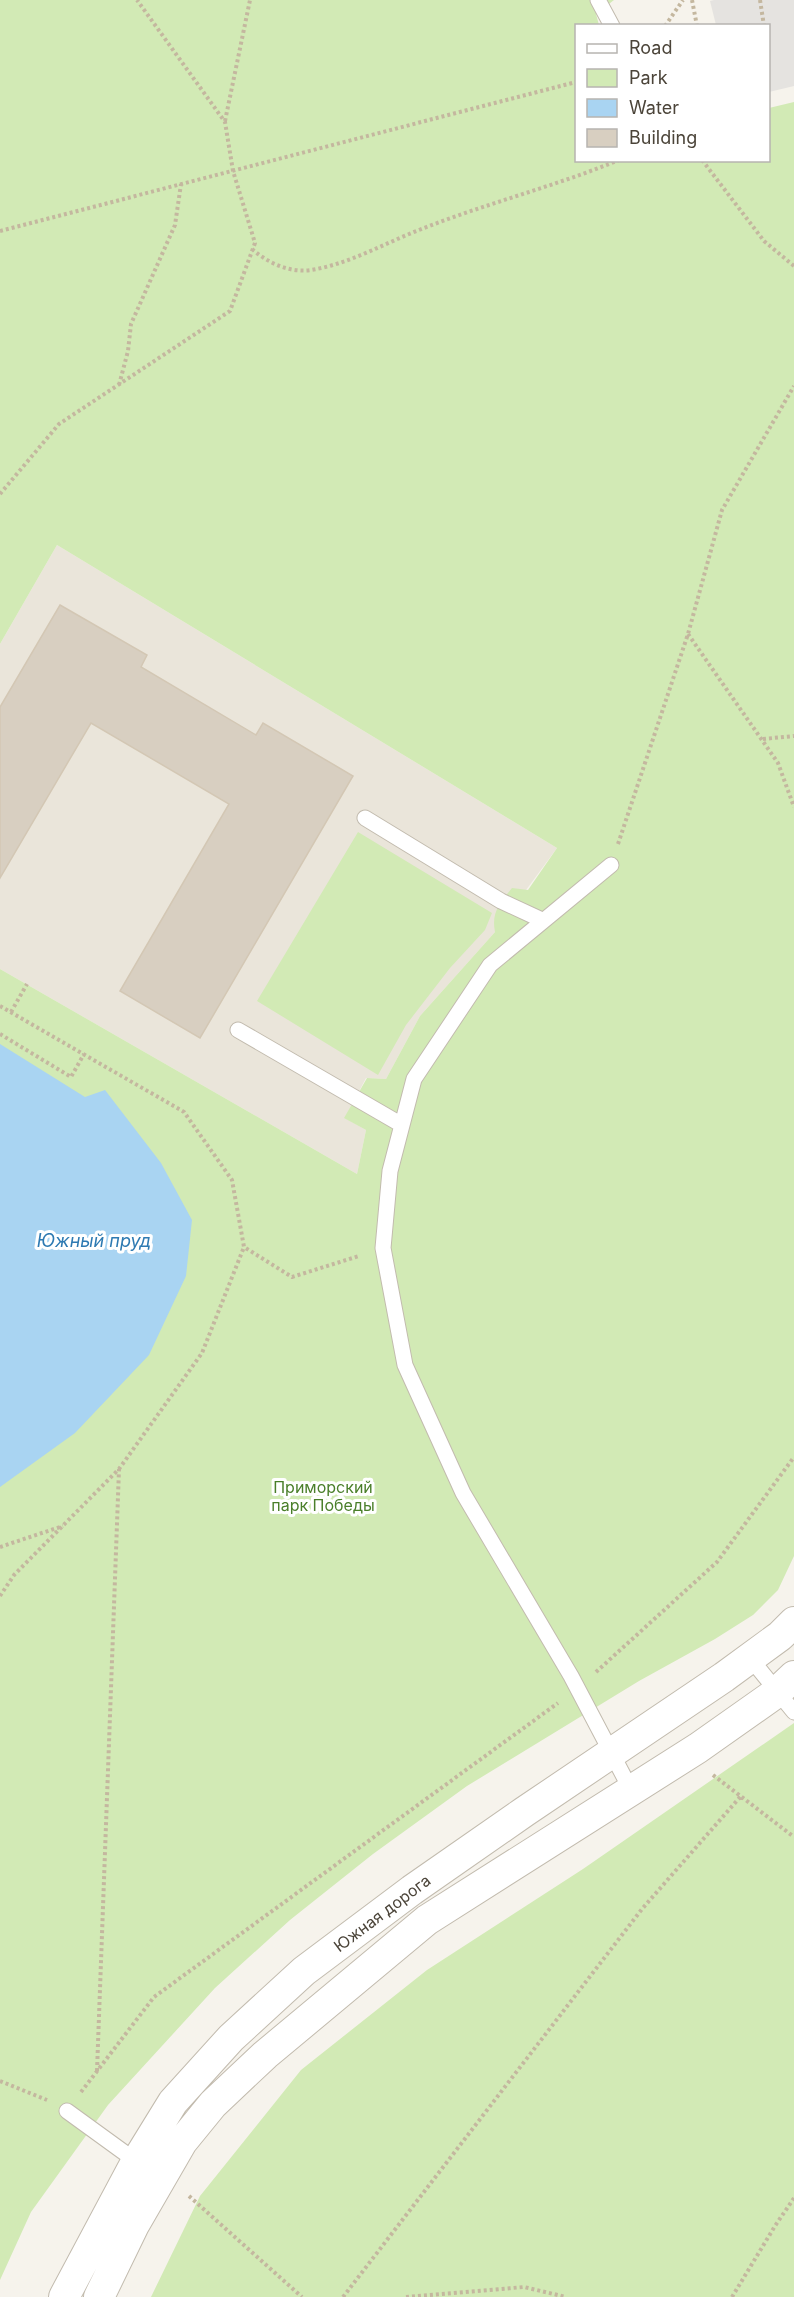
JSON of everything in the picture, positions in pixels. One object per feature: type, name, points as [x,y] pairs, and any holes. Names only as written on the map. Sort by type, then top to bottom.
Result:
[{"type":"street","name":"Южная дорога","points":[[99,2297],[173,2102],[231,2038],[304,1971],[421,1883],[750,1658],[780,1636],[794,1622]]},
{"type":"street","name":"Южная дорога","points":[[64,2297],[148,2170],[182,2142],[213,2104],[265,2055],[427,1920],[698,1748],[788,1694]]},
{"type":"lane","points":[[598,0],[611,24]]},
{"type":"lane","points":[[365,818],[501,901],[542,920]]},
{"type":"lane","points":[[611,865],[490,965],[414,1079],[390,1171],[383,1248],[405,1365],[463,1493],[577,1689],[632,1790]]},
{"type":"lane","points":[[238,1030],[402,1125]]},
{"type":"lane","points":[[750,1658],[788,1694]]},
{"type":"lane","points":[[67,2111],[148,2170]]},
{"type":"path","points":[[137,0],[225,122]]},
{"type":"path","points":[[0,494],[59,424],[230,311],[255,243],[233,171],[225,122],[250,0]]},
{"type":"path","points":[[666,24],[683,0]]},
{"type":"path","points":[[692,0],[697,24]]},
{"type":"path","points":[[760,0],[764,24]]},
{"type":"path","points":[[0,231],[575,82]]},
{"type":"path","points":[[252,249],[265,260],[291,269],[310,270],[345,261],[419,230],[613,162]]},
{"type":"path","points":[[704,162],[764,241],[794,266]]},
{"type":"path","points":[[118,385],[128,351],[131,324],[175,225],[181,184]]},
{"type":"path","points":[[611,865],[687,634],[722,510],[794,386]]},
{"type":"path","points":[[687,634],[778,763],[794,807]]},
{"type":"path","points":[[762,739],[794,736]]},
{"type":"path","points":[[11,1012],[27,984]]},
{"type":"path","points":[[0,1005],[184,1112],[232,1180],[244,1247],[202,1353],[119,1469],[14,1575],[0,1596]]},
{"type":"path","points":[[0,1035],[70,1077],[84,1054]]},
{"type":"path","points":[[244,1247],[292,1277],[383,1248]]},
{"type":"path","points":[[0,2081],[43,2097],[67,2111],[154,1997],[577,1689],[717,1562],[794,1457]]},
{"type":"path","points":[[97,2072],[119,1469]]},
{"type":"path","points":[[0,1547],[63,1525]]},
{"type":"path","points":[[710,1772],[794,1837]]},
{"type":"path","points":[[342,2297],[642,1909],[741,1796]]},
{"type":"path","points":[[189,2196],[302,2297]]},
{"type":"path","points":[[732,2297],[794,2199]]},
{"type":"path","points":[[406,2297],[524,2287],[566,2297]]},
{"type":"shaded area","points":[[794,0],[794,86],[770,92],[770,24],[716,24],[710,1]]},
{"type":"shaded area","points":[[57,545],[557,848],[495,932],[420,1016],[386,1079],[366,1078],[345,1118],[366,1130],[357,1174],[0,969],[0,644]]},
{"type":"green space","name":"Приморский парк Победы","points":[[0,0],[614,0],[596,14],[599,24],[575,24],[575,162],[770,162],[770,108],[794,102],[794,1556],[778,1590],[753,1615],[639,1681],[467,1786],[373,1854],[290,1920],[215,1988],[108,2105],[31,2212],[0,2280],[0,969],[357,1174],[366,1130],[344,1118],[367,1078],[386,1079],[420,1016],[495,932],[495,913],[504,898],[512,888],[528,890],[557,848],[57,545],[0,644]]},
{"type":"green space","points":[[358,832],[492,913],[485,930],[450,968],[406,1025],[378,1075],[257,1001]]},
{"type":"green space","points":[[794,1723],[794,2297],[151,2297],[200,2196],[301,2070],[427,1970],[583,1869]]},
{"type":"water","name":"Южный пруд","points":[[0,1044],[85,1097],[105,1090],[161,1163],[192,1220],[186,1276],[149,1355],[75,1433],[0,1487]]},
{"type":"building","points":[[60,605],[147,655],[141,667],[256,735],[263,723],[353,776],[200,1038],[120,991],[229,804],[91,723],[0,878],[0,707]]}]
